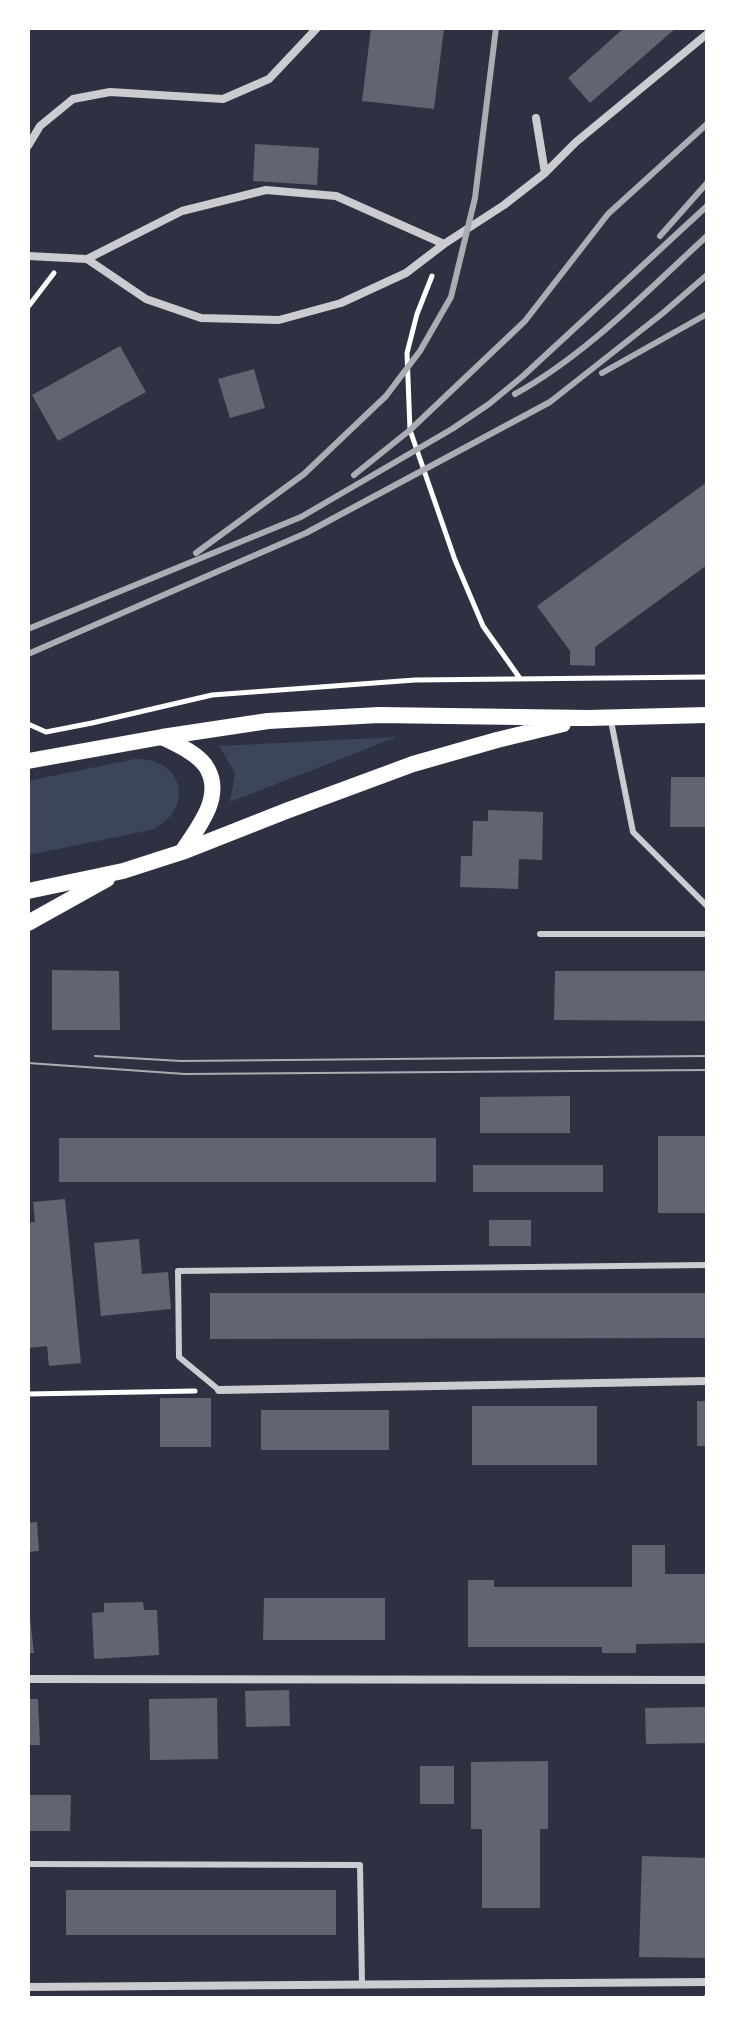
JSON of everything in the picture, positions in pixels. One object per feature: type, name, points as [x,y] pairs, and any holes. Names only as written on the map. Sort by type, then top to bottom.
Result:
[{"type":"main road","points":[[28,761],[268,721],[379,715],[588,718],[707,715]]},
{"type":"main road","points":[[28,891],[123,871],[182,852],[413,764],[588,718]]},
{"type":"main road","points":[[162,737],[189,751],[204,764],[213,782],[211,802],[182,852]]},
{"type":"main road","points":[[28,749],[51,756]]},
{"type":"main road","points":[[28,923],[123,871]]},
{"type":"street","points":[[28,146],[40,126],[73,99],[110,92],[223,99],[269,79],[317,28]]},
{"type":"street","points":[[87,259],[146,299],[201,318],[279,320],[341,303],[406,273],[504,205],[707,34]]},
{"type":"street","points":[[536,118],[545,173]]},
{"type":"street","points":[[28,256],[87,259],[182,211],[266,190],[336,196],[444,244]]},
{"type":"street","points":[[219,1390],[707,1381]]},
{"type":"street","points":[[28,1679],[707,1680]]},
{"type":"street","points":[[28,1987],[707,1982]]},
{"type":"lane","points":[[611,717],[633,832],[707,906]]},
{"type":"lane","points":[[540,934],[707,934]]},
{"type":"lane","points":[[219,1390],[179,1357],[178,1271],[707,1265]]},
{"type":"lane","points":[[28,1864],[360,1865],[362,1984]]},
{"type":"path","points":[[444,244],[417,314],[407,353],[410,430],[455,560],[483,626],[520,678]]},
{"type":"path","points":[[28,307],[67,258]]},
{"type":"path","points":[[28,1394],[219,1390]]},
{"type":"shaded area","points":[[397,737],[230,802],[235,773],[219,746]]},
{"type":"shaded area","points":[[135,759],[164,766],[173,775],[179,798],[165,821],[151,830],[28,855],[28,781]]},
{"type":"building","points":[[371,28],[444,28],[434,109],[362,101]]},
{"type":"building","points":[[624,28],[676,28],[590,103],[568,78]]},
{"type":"building","points":[[255,144],[319,148],[317,185],[253,181]]},
{"type":"building","points":[[120,346],[146,392],[58,441],[32,395]]},
{"type":"building","points":[[254,369],[265,408],[230,418],[218,379]]},
{"type":"building","points":[[707,482],[707,565],[595,647],[595,666],[570,665],[570,651],[537,606]]},
{"type":"building","points":[[671,777],[707,777],[707,827],[670,827]]},
{"type":"building","points":[[488,810],[543,812],[542,860],[519,859],[518,889],[460,887],[461,856],[472,856],[473,821],[488,821]]},
{"type":"building","points":[[52,970],[119,971],[120,1030],[52,1030]]},
{"type":"building","points":[[555,971],[707,971],[707,1021],[554,1020]]},
{"type":"building","points":[[570,1096],[570,1133],[480,1133],[480,1097]]},
{"type":"building","points":[[658,1136],[707,1136],[707,1213],[658,1213]]},
{"type":"building","points":[[59,1138],[436,1138],[436,1182],[59,1182]]},
{"type":"building","points":[[473,1165],[603,1165],[603,1192],[473,1192]]},
{"type":"building","points":[[65,1199],[81,1363],[49,1366],[47,1346],[29,1348],[28,1223],[35,1222],[33,1202]]},
{"type":"building","points":[[489,1220],[531,1220],[531,1246],[489,1246]]},
{"type":"building","points":[[139,1239],[142,1274],[168,1272],[171,1309],[101,1316],[94,1243]]},
{"type":"building","points":[[210,1293],[707,1293],[707,1338],[210,1339]]},
{"type":"building","points":[[160,1398],[211,1398],[211,1447],[160,1447]]},
{"type":"building","points":[[697,1401],[707,1401],[707,1446],[697,1446]]},
{"type":"building","points":[[472,1406],[597,1406],[597,1465],[472,1465]]},
{"type":"building","points":[[261,1410],[389,1410],[389,1450],[261,1450]]},
{"type":"building","points":[[37,1522],[39,1551],[28,1552],[28,1523]]},
{"type":"building","points":[[632,1545],[665,1545],[665,1574],[707,1574],[707,1643],[636,1644],[636,1653],[602,1653],[602,1647],[468,1647],[468,1580],[494,1580],[494,1587],[632,1587]]},
{"type":"building","points":[[264,1598],[385,1598],[385,1640],[263,1640]]},
{"type":"building","points":[[143,1602],[144,1610],[157,1610],[159,1655],[94,1659],[92,1613],[104,1612],[104,1603]]},
{"type":"building","points":[[30,1618],[34,1653],[28,1653]]},
{"type":"building","points":[[289,1690],[290,1726],[246,1727],[245,1691]]},
{"type":"building","points":[[217,1698],[218,1759],[150,1760],[149,1699]]},
{"type":"building","points":[[28,1699],[38,1699],[40,1745],[28,1745]]},
{"type":"building","points":[[707,1707],[707,1743],[646,1744],[645,1708]]},
{"type":"building","points":[[548,1761],[548,1829],[540,1829],[540,1908],[482,1908],[482,1829],[471,1829],[471,1762]]},
{"type":"building","points":[[420,1766],[454,1766],[454,1804],[420,1804]]},
{"type":"building","points":[[28,1795],[71,1795],[70,1831],[28,1831]]},
{"type":"building","points":[[642,1856],[707,1858],[707,1958],[639,1957]]},
{"type":"building","points":[[66,1890],[336,1890],[336,1935],[66,1935]]},
{"type":"tram line","points":[[95,1056],[181,1061],[707,1056]]},
{"type":"tram line","points":[[28,1063],[185,1074],[707,1070]]},
{"type":"railway","points":[[196,553],[304,474],[386,396],[420,351],[451,297],[475,198],[496,28]]},
{"type":"railway","points":[[354,475],[410,430],[525,321],[608,214],[707,124]]},
{"type":"railway","points":[[660,236],[707,183]]},
{"type":"railway","points":[[28,629],[301,517],[452,429],[523,376],[707,206]]},
{"type":"railway","points":[[515,394],[567,361],[639,300],[707,236]]},
{"type":"railway","points":[[28,654],[306,533],[550,402],[707,275]]},
{"type":"railway","points":[[602,373],[707,314]]}]
